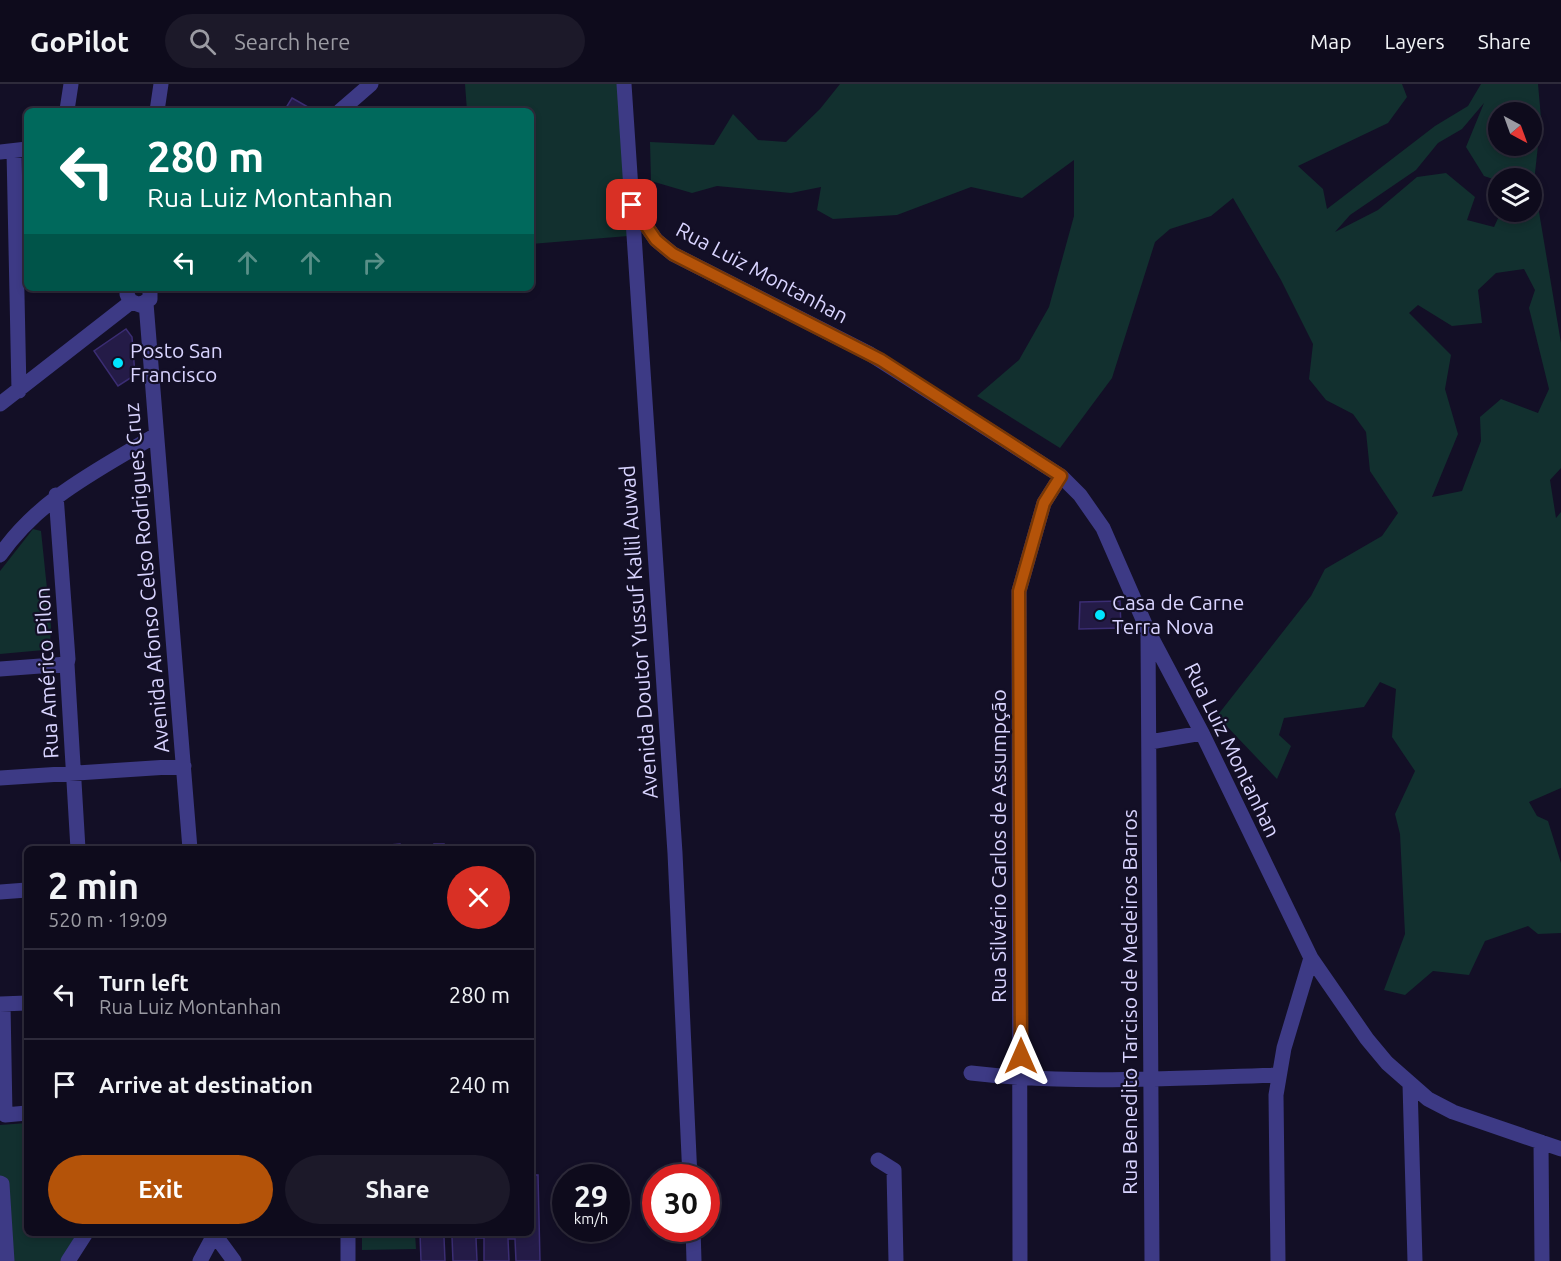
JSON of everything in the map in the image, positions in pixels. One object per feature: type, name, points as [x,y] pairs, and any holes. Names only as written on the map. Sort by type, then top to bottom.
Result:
[{"type":"street","points":[[67,108],[71,84]]},
{"type":"street","points":[[157,108],[160,84]]},
{"type":"street","points":[[343,108],[371,84]]},
{"type":"street","name":"Avenida Doutor Yussuf Kallil Auwad","points":[[624,84],[675,853],[689,1164]]},
{"type":"street","points":[[14,150],[19,391]]},
{"type":"street","name":"Rua Luiz Montanhan","points":[[632,205],[656,240],[673,254],[870,354],[1061,476],[1080,495],[1103,528],[1148,631],[1202,733],[1311,958],[1367,1039],[1387,1063],[1428,1099],[1453,1112],[1561,1149]]},
{"type":"street","name":"Avenida Afonso Celso Rodrigues Cruz","points":[[150,291],[151,295],[135,298],[156,435],[190,846]]},
{"type":"street","points":[[0,404],[135,298]]},
{"type":"street","points":[[0,555],[16,533],[56,495],[156,435]]},
{"type":"street","name":"Rua Silvério Carlos de Assumpção","points":[[1020,1261],[1019,591],[1044,503],[1061,476]]},
{"type":"street","name":"Rua Américo Pilon","points":[[56,495],[68,659],[66,664],[78,846]]},
{"type":"street","name":"Rua Benedito Tarciso de Medeiros Barros","points":[[1148,631],[1152,1261]]},
{"type":"street","points":[[0,669],[66,664]]},
{"type":"street","points":[[1150,742],[1202,733]]},
{"type":"street","points":[[0,778],[184,766]]},
{"type":"street","points":[[0,892],[24,890]]},
{"type":"street","points":[[1278,1261],[1276,1095],[1284,1048],[1311,958]]},
{"type":"street","points":[[24,1004],[2,1004],[5,1114],[24,1113]]},
{"type":"street","points":[[971,1073],[1021,1079],[1279,1075]]},
{"type":"street","points":[[1410,1084],[1415,1261]]},
{"type":"street","points":[[1541,1142],[1542,1261]]},
{"type":"street","points":[[878,1160],[894,1170],[896,1261]]},
{"type":"street","points":[[1,1184],[7,1261]]},
{"type":"street","points":[[69,1261],[84,1236]]},
{"type":"street","points":[[200,1261],[214,1236]]},
{"type":"street","points":[[216,1236],[234,1261]]},
{"type":"street","points":[[348,1236],[348,1261]]},
{"type":"street","points":[[693,1242],[694,1261]]},
{"type":"green space","points":[[465,84],[618,84],[628,236],[534,244],[534,108],[467,108]]},
{"type":"green space","points":[[840,84],[1402,84],[1407,97],[1388,123],[1298,166],[1323,189],[1327,209],[1435,126],[1468,106],[1481,84],[1538,84],[1540,102],[1488,102],[1488,156],[1537,156],[1536,168],[1488,168],[1488,177],[1484,176],[1466,147],[1484,103],[1462,129],[1438,143],[1416,170],[1350,215],[1335,232],[1378,210],[1417,177],[1446,173],[1475,197],[1467,220],[1494,227],[1496,222],[1541,222],[1561,343],[1561,468],[1550,480],[1556,518],[1561,512],[1561,788],[1529,802],[1537,816],[1548,821],[1561,863],[1561,933],[1538,934],[1528,926],[1485,941],[1469,975],[1433,971],[1405,995],[1384,990],[1405,934],[1400,834],[1395,814],[1415,771],[1392,737],[1396,689],[1380,682],[1364,707],[1284,718],[1279,735],[1291,746],[1277,779],[1217,716],[1311,596],[1325,569],[1382,536],[1398,513],[1370,471],[1366,432],[1353,414],[1326,400],[1309,379],[1313,344],[1281,280],[1233,198],[1211,216],[1170,229],[1155,242],[1112,378],[1060,448],[977,396],[1019,360],[1049,307],[1074,216],[1074,160],[1022,198],[971,187],[897,215],[833,219],[817,210],[821,187],[791,193],[717,186],[692,193],[651,181],[650,142],[714,145],[733,114],[758,140],[786,142],[820,109]],"holes":[[[1524,269],[1535,290],[1529,308],[1549,389],[1538,413],[1501,399],[1480,417],[1481,441],[1462,491],[1432,497],[1458,434],[1445,389],[1451,355],[1409,313],[1418,305],[1452,326],[1482,323],[1478,290],[1496,273]]]},
{"type":"green space","points":[[33,529],[41,531],[51,627],[50,644],[44,650],[0,654],[0,571]]},
{"type":"green space","points":[[24,1123],[24,1236],[75,1236],[61,1261],[11,1261],[0,1178],[0,1125]]},
{"type":"green space","points":[[362,1236],[415,1236],[416,1249],[362,1250]]},
{"type":"building","points":[[292,98],[310,108],[286,108]]},
{"type":"building","name":"Posto San Francisco","points":[[126,329],[132,337],[135,375],[118,386],[94,351]]},
{"type":"building","name":"Casa de Carne Terra Nova","points":[[1120,601],[1121,628],[1079,629],[1080,602]]},
{"type":"building","points":[[534,1175],[538,1175],[540,1261],[516,1261],[515,1239],[508,1239],[509,1261],[484,1261],[484,1238],[476,1238],[477,1261],[453,1261],[452,1237],[444,1237],[445,1261],[421,1261],[420,1236],[534,1236]]},
{"type":"place","name":"Posto San Francisco","points":[[118,363]]},
{"type":"place","name":"Casa de Carne Terra Nova","points":[[1100,615]]},
{"type":"route","points":[[632,205],[656,240],[673,254],[892,366],[1061,476],[1044,503],[1019,591],[1021,1056]]}]
